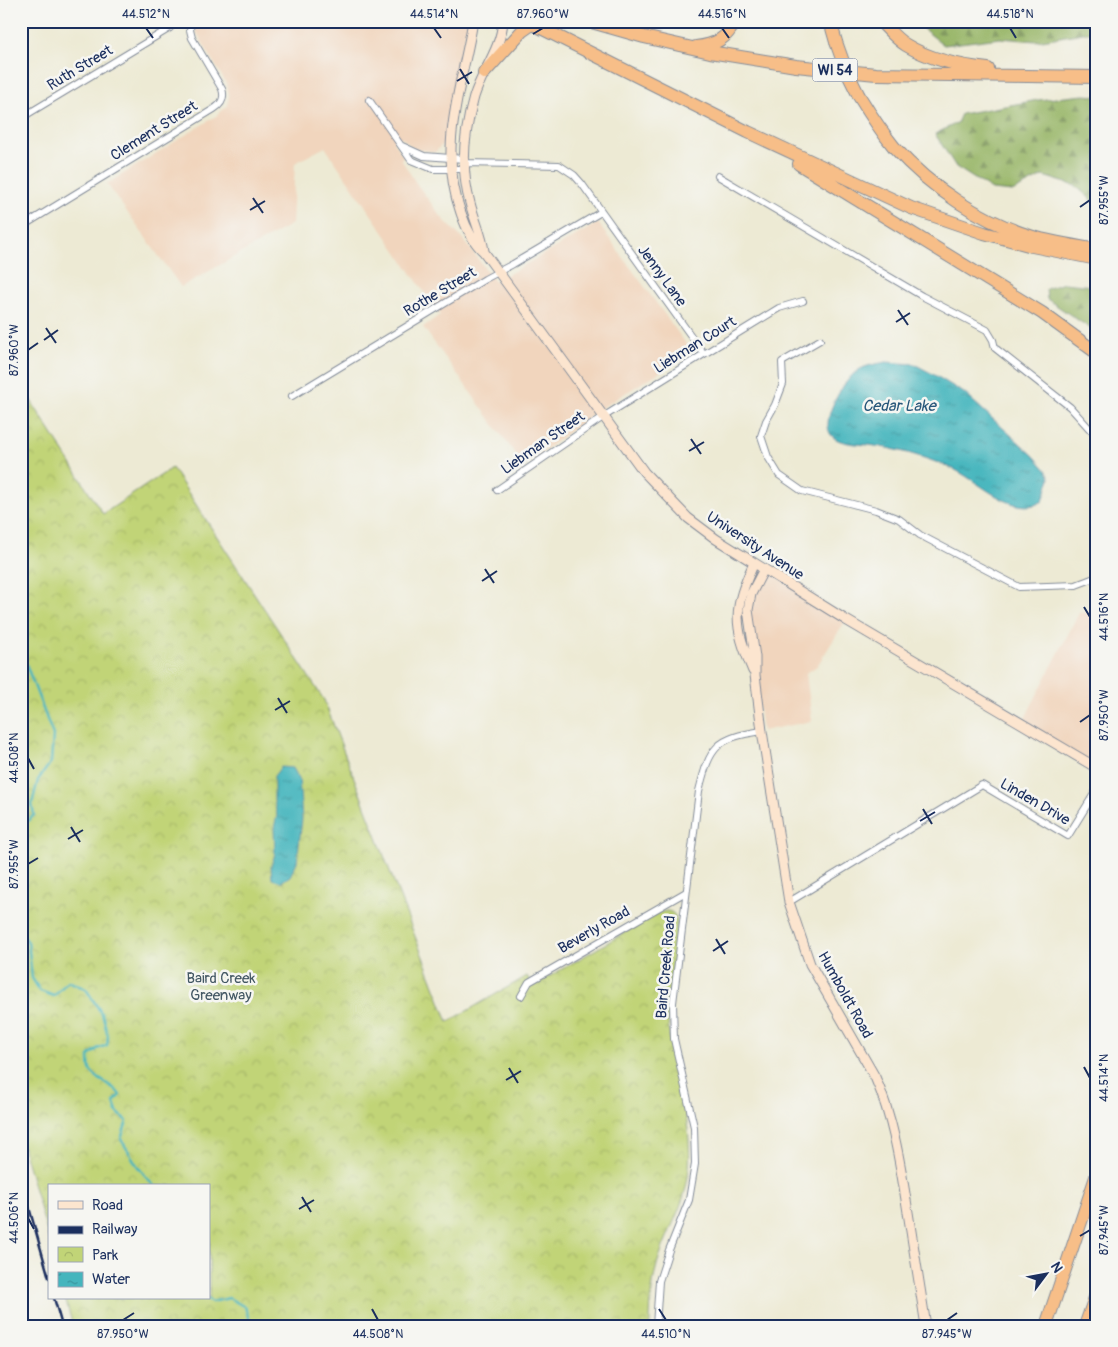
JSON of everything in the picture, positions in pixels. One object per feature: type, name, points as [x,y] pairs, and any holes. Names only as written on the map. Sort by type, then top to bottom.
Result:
[{"type":"highway","name":"WI 54","points":[[588,21],[638,36],[761,62],[876,74],[1097,77]]},
{"type":"highway","points":[[690,48],[707,46],[718,42],[727,35],[735,21]]},
{"type":"highway","points":[[830,21],[846,70],[859,96],[883,132],[905,158],[926,178],[968,208],[1033,237],[1097,250]]},
{"type":"highway","points":[[880,21],[905,44],[948,62],[1030,76]]},
{"type":"highway","points":[[484,73],[530,23],[748,132],[911,208],[984,233],[1032,246],[1097,259]]},
{"type":"highway","points":[[1066,77],[1085,83],[1097,84]]},
{"type":"highway","points":[[748,132],[1042,313],[1097,353]]},
{"type":"highway","points":[[1046,1326],[1097,1174]]},
{"type":"highway","points":[[1085,1326],[1097,1292]]},
{"type":"main road","name":"University Avenue","points":[[473,21],[452,126],[450,158],[457,202],[465,225],[476,244],[484,252],[644,472],[688,518],[754,563],[846,620],[1097,768]]},
{"type":"main road","points":[[484,252],[468,199],[464,164],[465,138],[475,93],[498,43],[502,21]]},
{"type":"main road","name":"Humboldt Road","points":[[754,563],[742,592],[738,612],[741,635],[754,674],[789,902],[810,964],[875,1077],[883,1096],[894,1132],[926,1326]]},
{"type":"main road","name":"Humboldt Road","points":[[754,674],[755,657],[748,610],[751,594],[764,569]]},
{"type":"street","name":"Ruth Street","points":[[21,118],[168,29],[175,21]]},
{"type":"street","name":"Clement Street","points":[[21,227],[214,109],[220,103],[223,96],[222,89],[193,40],[190,32],[191,21]]},
{"type":"street","points":[[370,100],[408,157],[415,163],[433,169],[451,170],[464,164]]},
{"type":"street","points":[[401,146],[422,155],[450,158],[464,164]]},
{"type":"street","name":"Jenny Lane","points":[[464,164],[559,165],[574,176],[582,184],[600,212],[704,354]]},
{"type":"street","points":[[718,176],[922,296],[987,330],[995,348],[1070,407],[1097,436]]},
{"type":"street","name":"Rothe Street","points":[[292,396],[600,212]]},
{"type":"street","name":"Liebman Court","points":[[603,417],[779,308],[802,301]]},
{"type":"street","points":[[820,340],[782,362],[783,384],[761,436],[768,457],[779,475],[802,491],[876,510],[899,519],[920,535],[1019,587],[1076,586],[1097,577]]},
{"type":"street","name":"Liebman Street","points":[[497,490],[603,417]]},
{"type":"street","name":"Baird Creek Road","points":[[656,1326],[659,1281],[689,1200],[695,1164],[696,1144],[693,1119],[678,1059],[673,1023],[673,1003],[699,791],[712,752],[724,741],[740,734],[762,731]]},
{"type":"street","name":"Linden Drive","points":[[789,902],[982,785],[1068,836],[1097,789]]},
{"type":"street","name":"Beverly Road","points":[[521,996],[529,982],[686,892]]},
{"type":"shaded area","points":[[190,21],[468,21],[445,142],[435,152],[413,148],[401,137],[393,142],[404,157],[401,159],[416,183],[443,219],[464,240],[495,282],[598,223],[692,352],[598,410],[524,466],[423,327],[440,315],[325,147],[295,163],[292,224],[181,287],[107,184],[216,116],[227,106],[229,96],[227,85]]},
{"type":"shaded area","points":[[764,569],[846,620],[817,666],[806,673],[812,721],[762,731],[748,616]]},
{"type":"shaded area","points":[[1097,612],[1097,768],[1022,724],[1079,613]]},
{"type":"green space","points":[[913,21],[1095,21],[1095,31],[1036,41],[1000,38],[944,45]]},
{"type":"green space","points":[[1084,95],[1097,96],[1097,205],[1076,186],[1043,176],[1012,192],[992,190],[956,167],[935,134],[957,123],[961,114],[1038,100]]},
{"type":"green space","points":[[1064,283],[1092,286],[1097,289],[1097,333],[1047,299],[1046,289]]},
{"type":"green space","name":"Baird Creek Greenway","points":[[21,385],[103,514],[172,468],[324,700],[448,1022],[527,976],[533,986],[658,913],[669,911],[675,916],[677,931],[668,998],[668,1021],[685,1109],[690,1154],[686,1187],[655,1272],[650,1326],[73,1326],[66,1300],[210,1300],[210,1184],[48,1184],[48,1236],[21,1141]]},
{"type":"water","name":"Cedar Lake","points":[[886,362],[914,364],[964,393],[1033,455],[1047,471],[1050,478],[1043,501],[1031,505],[1020,505],[995,495],[960,472],[939,463],[909,453],[835,439],[829,430],[828,421],[834,402],[840,392],[860,369]]},
{"type":"water","points":[[281,767],[293,768],[299,779],[302,819],[297,862],[290,876],[281,882],[272,879],[271,866],[275,854],[274,828],[277,815],[274,801],[274,776]]},
{"type":"waterway","points":[[21,651],[53,735],[51,762],[38,780],[32,804],[34,815],[28,821],[21,823]]},
{"type":"waterway","points":[[21,933],[28,942],[32,978],[40,991],[54,996],[68,981],[86,989],[102,1014],[108,1036],[107,1045],[97,1049],[89,1056],[90,1069],[96,1077],[120,1095],[114,1102],[117,1112],[127,1121],[121,1139],[138,1167],[152,1184]]},
{"type":"waterway","points":[[209,1300],[212,1302],[229,1298],[245,1307],[249,1319],[247,1326]]},
{"type":"railway","points":[[21,1179],[48,1274]]},
{"type":"railway","points":[[55,1300],[62,1326]]}]
